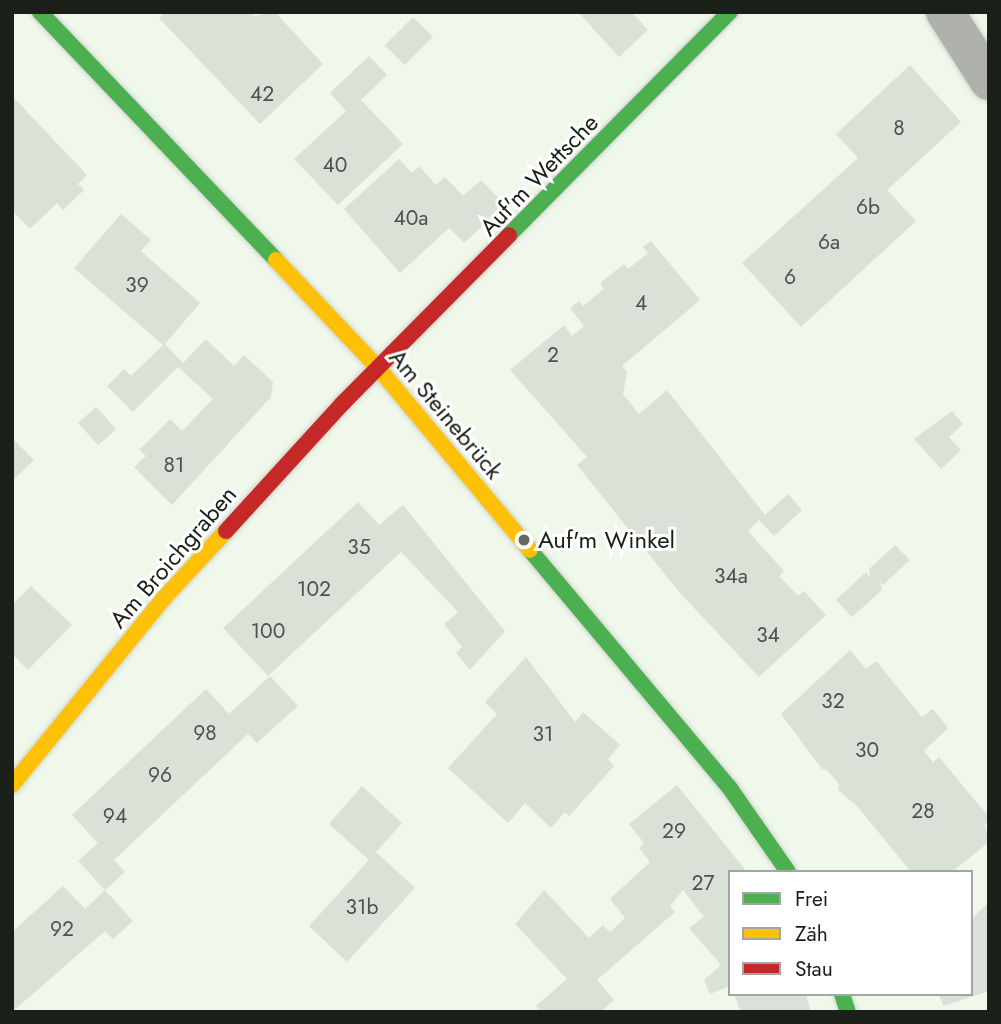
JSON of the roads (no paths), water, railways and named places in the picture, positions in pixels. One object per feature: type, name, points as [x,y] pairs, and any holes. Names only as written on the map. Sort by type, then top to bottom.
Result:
[{"type":"street","name":"Am Steinebrück","points":[[40,12],[380,370],[729,786],[787,870]]},
{"type":"street","name":"Auf'm Wettsche","points":[[380,370],[730,12]]},
{"type":"street","points":[[945,12],[989,81]]},
{"type":"street","name":"Am Broichgraben","points":[[12,786],[164,598],[343,403],[380,370]]},
{"type":"place","name":"Auf'm Winkel","points":[[524,540]]}]
